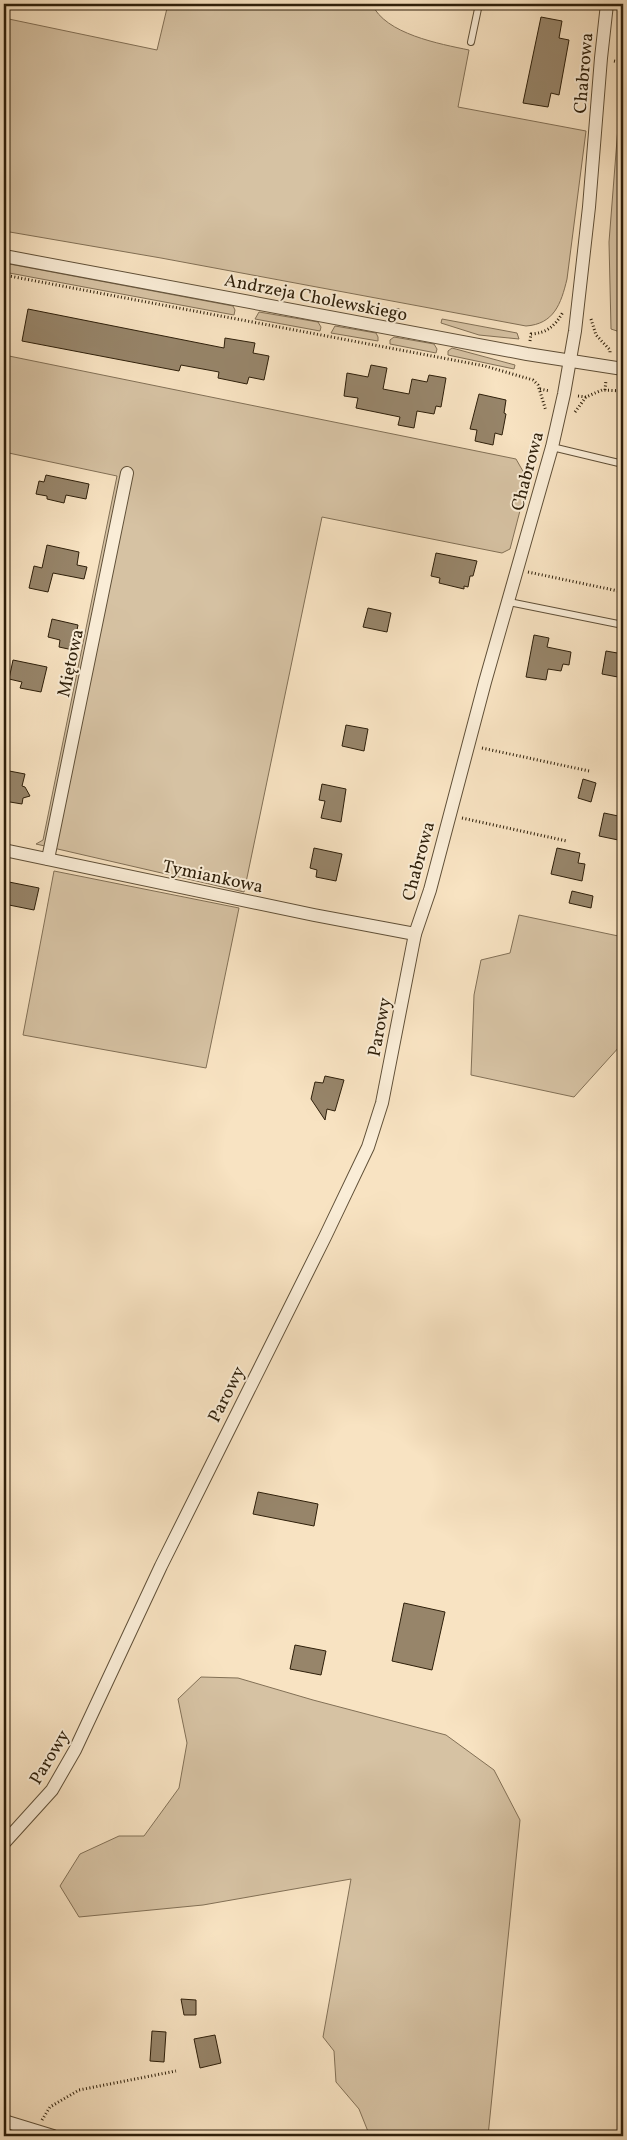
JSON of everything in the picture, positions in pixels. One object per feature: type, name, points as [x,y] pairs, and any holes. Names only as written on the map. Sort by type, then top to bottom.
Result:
[{"type":"street","name":"Chabrowa","points":[[415,934],[430,890],[552,447],[570,361],[589,207],[606,4]]},
{"type":"street","name":"Andrzeja Cholewskiego","points":[[4,256],[570,361],[623,369]]},
{"type":"street","name":"Miętowa","points":[[48,859],[127,473]]},
{"type":"street","name":"Tymiankowa","points":[[4,850],[314,915],[415,934]]},
{"type":"street","name":"Parowy","points":[[4,1843],[52,1790],[76,1750],[161,1566],[368,1147],[382,1103],[415,934]]},
{"type":"street","points":[[4,2121],[53,2136]]},
{"type":"lane","points":[[470,42],[479,4]]},
{"type":"lane","points":[[552,447],[623,464]]},
{"type":"lane","points":[[509,602],[623,625]]},
{"type":"path","points":[[4,275],[485,366],[528,377],[540,389],[550,391]]},
{"type":"path","points":[[530,341],[531,334],[542,332],[552,327]]},
{"type":"path","points":[[596,335],[610,350],[610,355]]},
{"type":"path","points":[[605,390],[606,380]]},
{"type":"path","points":[[578,396],[586,397],[605,390],[623,391]]},
{"type":"path","points":[[518,570],[623,592]]},
{"type":"path","points":[[469,745],[589,771]]},
{"type":"path","points":[[449,816],[567,841]]},
{"type":"path","points":[[35,2131],[50,2108],[79,2090],[176,2071]]},
{"type":"shaded area","points":[[168,4],[372,4],[389,23],[401,30],[429,41],[469,50],[458,107],[586,131],[567,279],[562,297],[555,311],[543,321],[526,326],[161,258],[4,231],[4,18],[157,50]]},
{"type":"shaded area","points":[[623,63],[623,333],[611,329],[609,242]]},
{"type":"shaded area","points":[[4,263],[233,306],[235,310],[234,315],[4,272]]},
{"type":"shaded area","points":[[259,312],[318,322],[321,327],[320,331],[255,319]]},
{"type":"shaded area","points":[[442,319],[517,333],[519,339],[479,335],[441,323]]},
{"type":"shaded area","points":[[335,326],[376,333],[378,341],[331,333]]},
{"type":"shaded area","points":[[394,337],[434,344],[437,349],[436,353],[390,344],[390,340]]},
{"type":"shaded area","points":[[452,348],[515,365],[514,369],[448,355],[448,351]]},
{"type":"shaded area","points":[[4,355],[516,459],[528,480],[510,549],[502,553],[322,517],[244,892],[36,844],[43,840],[117,476],[4,452]]},
{"type":"shaded area","points":[[54,871],[239,908],[206,1068],[23,1035]]},
{"type":"shaded area","points":[[519,915],[623,937],[623,1040],[620,1046],[574,1097],[471,1075],[474,995],[481,960],[510,953]]},
{"type":"shaded area","points":[[201,1677],[238,1678],[446,1735],[494,1770],[520,1820],[488,2136],[368,2136],[369,2134],[359,2109],[336,2082],[334,2051],[323,2037],[351,1879],[203,1905],[79,1917],[60,1886],[80,1854],[119,1836],[144,1836],[179,1788],[187,1743],[178,1699]]},
{"type":"building","points":[[541,17],[562,21],[559,38],[569,40],[559,95],[551,93],[548,107],[523,103]]},
{"type":"building","points":[[28,309],[224,348],[225,338],[255,343],[253,353],[269,356],[264,380],[249,377],[247,384],[218,378],[219,372],[181,365],[179,371],[22,341]]},
{"type":"building","points":[[371,365],[387,368],[383,389],[409,394],[412,379],[427,382],[429,375],[446,378],[441,407],[436,406],[434,414],[417,411],[414,428],[398,425],[400,417],[356,408],[358,398],[344,396],[347,373],[368,377]]},
{"type":"building","points":[[479,394],[506,400],[504,413],[506,414],[502,435],[495,433],[493,445],[475,441],[477,430],[470,429]]},
{"type":"building","points":[[46,475],[89,484],[86,499],[66,495],[64,503],[36,494],[39,481],[44,482]]},
{"type":"building","points":[[47,545],[79,552],[77,565],[87,567],[84,579],[53,573],[48,592],[29,588],[34,566],[42,568]]},
{"type":"building","points":[[436,553],[477,561],[473,576],[470,576],[468,587],[464,586],[464,589],[439,583],[440,578],[431,576]]},
{"type":"building","points":[[368,608],[391,613],[387,632],[363,627]]},
{"type":"building","points":[[52,619],[78,625],[73,650],[59,647],[60,640],[48,637]]},
{"type":"building","points":[[534,635],[549,638],[547,647],[571,652],[569,665],[563,664],[561,671],[548,669],[546,680],[526,677]]},
{"type":"building","points":[[606,651],[623,654],[623,678],[602,674]]},
{"type":"building","points":[[13,660],[47,667],[41,692],[20,688],[22,682],[9,679]]},
{"type":"building","points":[[346,725],[368,729],[364,751],[342,746]]},
{"type":"building","points":[[4,770],[25,774],[22,786],[25,787],[30,796],[23,798],[22,804],[4,801]]},
{"type":"building","points":[[583,779],[596,783],[591,802],[578,798]]},
{"type":"building","points":[[322,784],[346,789],[341,822],[321,818],[325,801],[319,800]]},
{"type":"building","points":[[604,813],[623,817],[623,841],[599,836]]},
{"type":"building","points":[[314,848],[342,854],[336,881],[316,877],[317,870],[310,868]]},
{"type":"building","points":[[557,848],[580,853],[578,863],[585,864],[582,881],[551,874]]},
{"type":"building","points":[[4,881],[39,888],[34,910],[4,904]]},
{"type":"building","points":[[572,891],[593,896],[591,908],[569,903]]},
{"type":"building","points":[[325,1076],[344,1080],[335,1111],[327,1109],[325,1120],[311,1099],[315,1082],[323,1083]]},
{"type":"building","points":[[258,1492],[318,1504],[314,1526],[253,1514]]},
{"type":"building","points":[[404,1603],[445,1612],[432,1670],[392,1661]]},
{"type":"building","points":[[295,1645],[326,1651],[321,1675],[290,1669]]},
{"type":"building","points":[[181,1999],[196,2000],[196,2015],[184,2015]]},
{"type":"building","points":[[152,2031],[166,2032],[164,2062],[150,2061]]},
{"type":"building","points":[[215,2035],[221,2063],[200,2068],[194,2039]]}]
